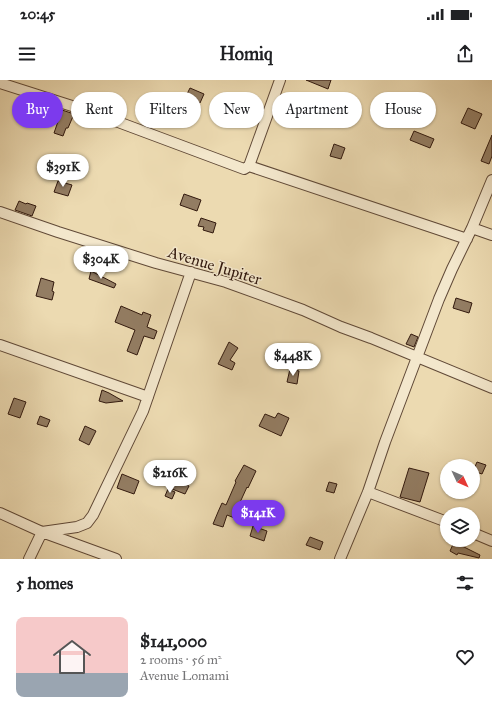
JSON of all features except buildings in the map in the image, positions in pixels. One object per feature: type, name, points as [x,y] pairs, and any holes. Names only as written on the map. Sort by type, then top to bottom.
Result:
[{"type":"street","points":[[0,83],[94,113],[244,169],[249,166],[280,80]]},
{"type":"street","points":[[249,166],[466,238]]},
{"type":"street","points":[[340,559],[368,492],[385,442],[449,275],[472,228],[492,180]]},
{"type":"street","name":"Avenue Jupiter","points":[[0,212],[58,232],[226,282],[296,308],[492,388]]},
{"type":"street","points":[[472,228],[492,235]]},
{"type":"street","points":[[42,532],[77,527],[87,523],[93,515],[143,411],[191,272]]},
{"type":"street","points":[[0,345],[148,397]]},
{"type":"street","points":[[368,492],[440,519]]},
{"type":"street","points":[[0,513],[42,532],[116,559]]},
{"type":"street","points":[[29,559],[42,532]]},
{"type":"street","points":[[480,536],[492,541]]}]
